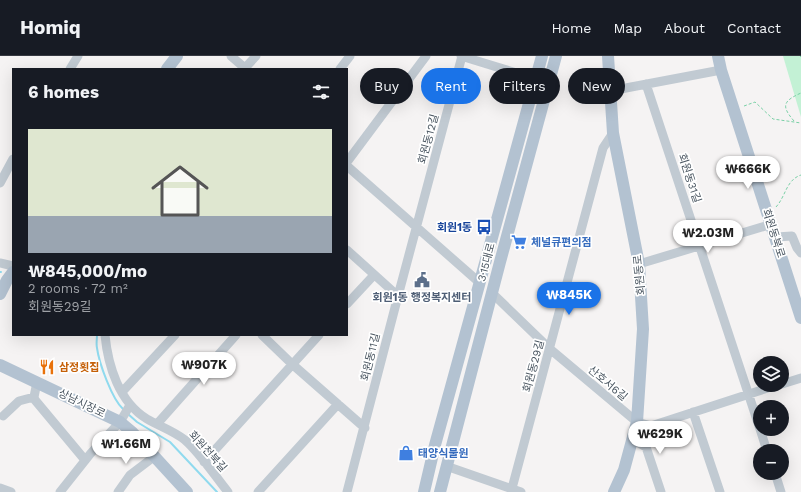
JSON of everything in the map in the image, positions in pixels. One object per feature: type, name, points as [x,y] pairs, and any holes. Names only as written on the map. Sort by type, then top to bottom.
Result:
[{"type":"main road","points":[[168,68],[177,56]]},
{"type":"main road","name":"3·15대로","points":[[539,68],[542,56]]},
{"type":"main road","name":"3·15대로","points":[[440,492],[556,56]]},
{"type":"main road","name":"회원동로","points":[[608,56],[609,68]]},
{"type":"main road","name":"회원동북로","points":[[718,56],[721,70],[801,318]]},
{"type":"main road","name":"3·15대로","points":[[424,492],[435,445],[529,104]]},
{"type":"main road","name":"회원동로","points":[[611,104],[613,133],[639,264],[643,329],[637,422],[624,470],[614,492]]},
{"type":"main road","points":[[0,294],[10,276]]},
{"type":"main road","name":"상남시장로","points":[[0,365],[37,382],[126,413],[132,432],[187,492]]},
{"type":"street","points":[[71,68],[78,56]]},
{"type":"street","points":[[231,56],[245,68],[256,56]]},
{"type":"street","points":[[341,68],[350,56]]},
{"type":"street","points":[[348,161],[426,56]]},
{"type":"street","points":[[462,56],[501,68]]},
{"type":"street","name":"회원동12길","points":[[416,228],[462,56]]},
{"type":"street","points":[[625,88],[721,70]]},
{"type":"street","name":"회원동31길","points":[[646,84],[753,409]]},
{"type":"street","name":"회원동29길","points":[[515,491],[550,349],[603,148],[613,133]]},
{"type":"street","points":[[0,183],[12,161]]},
{"type":"street","points":[[348,167],[480,283]]},
{"type":"street","points":[[639,264],[700,246],[770,219]]},
{"type":"street","name":"회원동11길","points":[[347,492],[365,428],[416,228]]},
{"type":"street","points":[[776,238],[792,236],[801,253]]},
{"type":"street","points":[[348,251],[398,296]]},
{"type":"street","points":[[0,263],[12,266]]},
{"type":"street","points":[[348,303],[374,275]]},
{"type":"street","name":"산호서6길","points":[[492,293],[550,349],[637,422]]},
{"type":"street","name":"회원천북길","points":[[105,336],[108,358],[122,392],[126,413],[147,419],[184,440],[228,492]]},
{"type":"street","points":[[122,392],[174,336]]},
{"type":"street","points":[[157,424],[235,336]]},
{"type":"street","points":[[263,336],[292,364],[365,428]]},
{"type":"street","points":[[204,462],[318,336]]},
{"type":"street","points":[[789,382],[801,378]]},
{"type":"street","points":[[37,382],[34,396],[35,400],[85,460]]},
{"type":"street","points":[[637,422],[651,426],[754,392]]},
{"type":"street","points":[[3,416],[19,401],[34,396]]},
{"type":"street","points":[[258,492],[338,404]]},
{"type":"street","points":[[693,412],[720,492]]},
{"type":"street","points":[[60,492],[85,460],[126,413]]},
{"type":"street","points":[[632,439],[646,447],[661,492]]},
{"type":"street","points":[[118,492],[130,475],[154,456]]},
{"type":"street","points":[[446,466],[515,491]]},
{"type":"street","points":[[777,480],[781,492]]},
{"type":"street","points":[[0,488],[11,492]]},
{"type":"path","points":[[794,122],[787,113],[786,106],[790,98],[801,93]]},
{"type":"path","points":[[735,112],[750,103],[755,102],[773,118],[801,123]]},
{"type":"path","points":[[770,219],[790,183],[796,176],[801,175]]},
{"type":"green space","points":[[783,56],[801,56],[801,117]]},
{"type":"waterway","points":[[97,336],[98,355],[103,371],[110,389],[123,409]]},
{"type":"waterway","points":[[128,414],[137,422],[170,442],[217,492]]},
{"type":"place","name":"회원1동","points":[[484,227]]},
{"type":"place","name":"체널큐편의점","points":[[519,242]]},
{"type":"place","name":"회원1동 행정복지센터","points":[[422,280]]},
{"type":"place","name":"삼정횟집","points":[[47,367]]},
{"type":"place","name":"태양식물원","points":[[406,453]]}]
